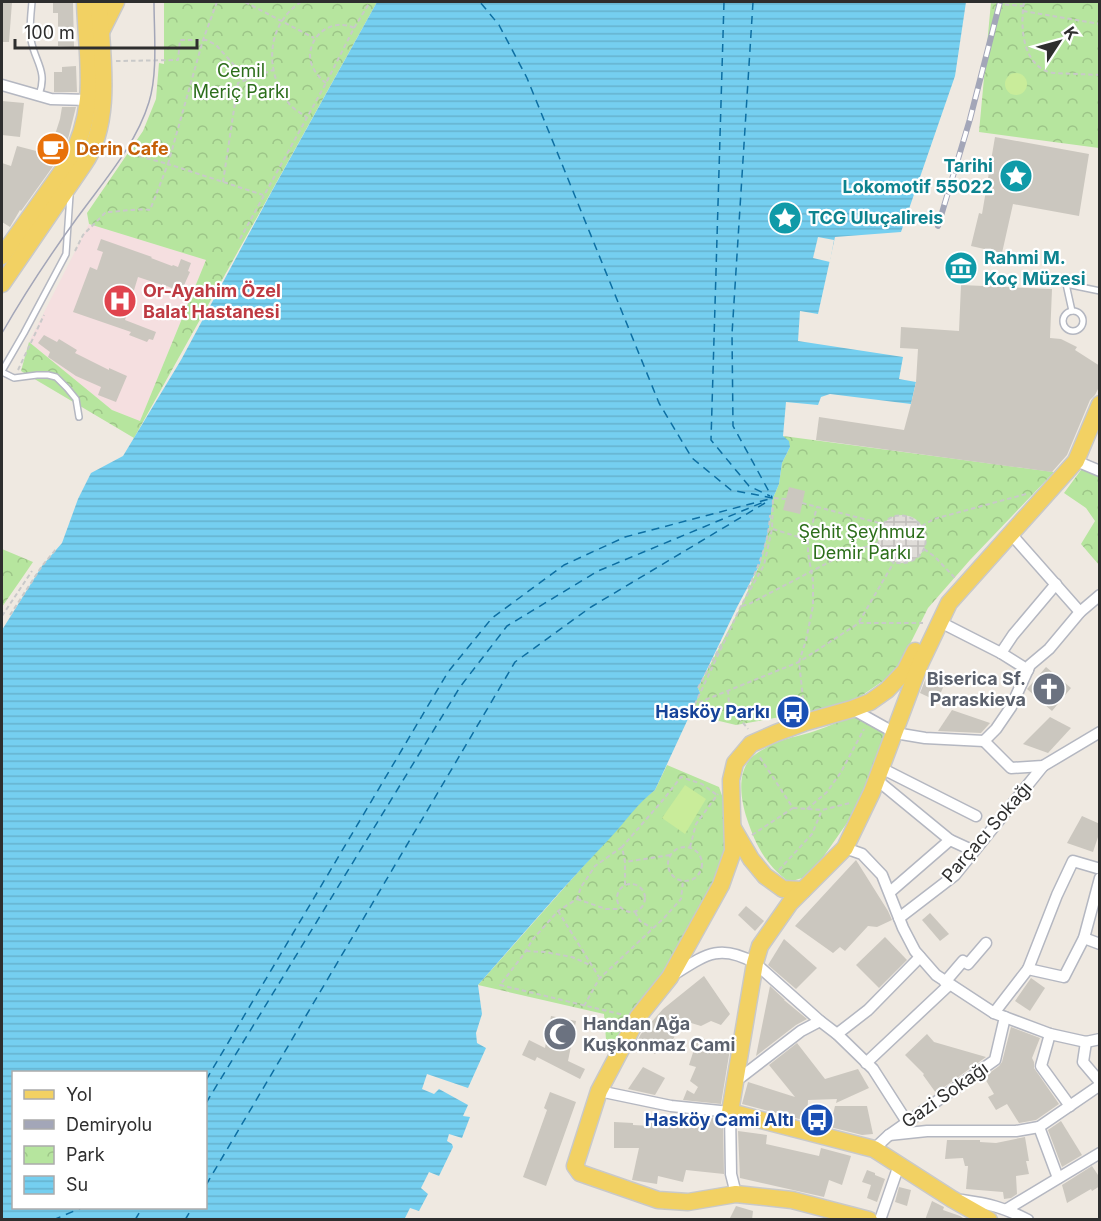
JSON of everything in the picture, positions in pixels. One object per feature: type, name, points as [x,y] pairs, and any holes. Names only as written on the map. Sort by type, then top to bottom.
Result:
[{"type":"main road","points":[[2,256],[73,155],[82,135],[89,100],[85,2]]},
{"type":"main road","points":[[2,284],[89,157],[98,132],[102,104],[103,61],[99,2]]},
{"type":"main road","points":[[100,32],[116,2]]},
{"type":"main road","points":[[803,890],[783,889],[770,879],[752,859],[737,834],[724,792],[747,739],[776,733],[806,722],[852,710],[870,702],[887,690],[905,671],[934,623],[950,603],[1076,461],[1100,404]]},
{"type":"main road","points":[[989,1220],[874,1149],[730,1113],[755,963],[760,946],[790,903],[845,848],[869,798],[895,733],[934,623],[935,611],[959,582],[995,552]]},
{"type":"main road","points":[[737,834],[721,885],[670,977],[638,1017],[599,1091],[575,1166],[580,1173],[658,1200],[688,1202],[736,1194],[792,1200],[831,1214],[869,1220]]},
{"type":"street","points":[[2,85],[51,99],[89,100]]},
{"type":"street","points":[[1076,461],[1100,471]]},
{"type":"street","points":[[1011,534],[1080,612]]},
{"type":"street","points":[[1001,653],[1013,635],[1056,584]]},
{"type":"street","points":[[984,741],[996,729],[1011,707],[1030,665],[1049,649],[1080,612],[1100,595]]},
{"type":"street","points":[[934,623],[1001,653],[1028,670]]},
{"type":"street","points":[[852,710],[895,733],[925,738],[984,741],[1011,768],[1043,766],[1100,732]]},
{"type":"street","name":"Parçacı Sokağı","points":[[899,918],[955,875],[1043,766]]},
{"type":"street","points":[[879,774],[976,816]]},
{"type":"street","points":[[879,774],[950,840],[974,851]]},
{"type":"street","points":[[890,892],[950,840]]},
{"type":"street","points":[[845,848],[862,854],[882,874],[911,943],[936,975],[999,1015],[1050,1034],[1086,1042],[1100,1039]]},
{"type":"street","points":[[999,1015],[1028,969],[1073,861],[1099,871],[1084,938],[1064,977],[1028,969]]},
{"type":"street","points":[[1084,938],[1100,944]]},
{"type":"street","points":[[866,1063],[947,983],[963,961],[968,964],[986,943]]},
{"type":"street","points":[[670,977],[702,957],[723,952],[743,956],[755,963],[837,1034],[873,1069],[907,1122]]},
{"type":"street","points":[[837,1034],[868,1010],[921,957]]},
{"type":"street","name":"Gazi Sokağı","points":[[874,1149],[889,1135],[995,1060],[999,1015]]},
{"type":"street","points":[[736,1082],[801,1031],[820,1021]]},
{"type":"street","points":[[1050,1034],[1041,1066],[1070,1106]]},
{"type":"street","points":[[889,1135],[927,1131],[1016,1131],[1039,1127],[1100,1083],[1083,1062],[1086,1042]]},
{"type":"street","points":[[599,1091],[671,1106],[730,1113],[731,1174],[736,1194]]},
{"type":"street","points":[[1039,1127],[1058,1178]]},
{"type":"street","points":[[1007,1209],[1100,1153]]},
{"type":"street","points":[[880,1220],[898,1165]]},
{"type":"street","points":[[952,1199],[986,1203],[1007,1209],[1028,1220]]},
{"type":"lane","points":[[32,2],[31,39],[41,68],[43,84],[39,95]]},
{"type":"lane","points":[[70,185],[66,254],[2,371],[14,378],[37,375],[56,377],[76,399],[79,417]]},
{"type":"lane","points":[[1072,311],[1066,284],[1100,291]]},
{"type":"path","points":[[74,254],[83,235],[106,212],[150,210],[168,164],[203,40],[217,2]]},
{"type":"path","points":[[245,2],[315,39]]},
{"type":"path","points":[[302,2],[289,11],[282,20],[274,40],[272,63],[280,89],[292,107],[307,118]]},
{"type":"path","points":[[240,239],[370,2]]},
{"type":"path","points":[[990,2],[1023,6]]},
{"type":"path","points":[[1024,2],[1023,24],[1027,50],[1042,69],[1053,73],[1100,75]]},
{"type":"path","points":[[1023,11],[1100,24]]},
{"type":"path","points":[[326,83],[319,77],[312,65],[310,55],[315,39],[321,32],[334,25],[348,25],[354,28]]},
{"type":"path","points":[[103,61],[178,60],[180,40],[206,40],[216,45],[236,66],[242,82]]},
{"type":"path","points":[[142,55],[142,60]]},
{"type":"path","points":[[159,60],[160,55]]},
{"type":"path","points":[[223,182],[238,83],[273,70]]},
{"type":"path","points":[[139,156],[263,195]]},
{"type":"path","points":[[14,378],[46,312]]},
{"type":"path","points":[[922,526],[934,519],[1030,493]]},
{"type":"path","points":[[698,688],[764,565],[772,529],[773,498],[786,499]]},
{"type":"path","points":[[802,503],[883,524]]},
{"type":"path","points":[[806,722],[799,662],[813,606],[813,580],[808,540],[817,507]]},
{"type":"path","points":[[770,515],[760,564],[695,704],[799,662],[859,623],[894,562]]},
{"type":"path","points":[[903,515],[916,520],[925,532],[926,540],[921,555],[908,563],[894,562],[885,556],[878,545],[878,533],[883,524],[891,517],[903,515]]},
{"type":"path","points":[[772,529],[808,540]]},
{"type":"path","points":[[741,606],[749,604],[854,549],[878,545]]},
{"type":"path","points":[[10,615],[42,566],[57,548]]},
{"type":"path","points":[[924,549],[959,582]]},
{"type":"path","points":[[2,616],[32,572]]},
{"type":"path","points":[[859,623],[934,623]]},
{"type":"path","points":[[728,690],[729,705],[750,731],[747,739],[793,808]]},
{"type":"path","points":[[807,809],[827,792],[841,772],[869,719]]},
{"type":"path","points":[[638,1017],[619,1015],[500,985],[533,939],[558,910],[576,899],[595,866],[622,847],[681,777],[724,792],[696,824],[690,847]]},
{"type":"path","points":[[737,834],[778,819],[793,808],[822,810],[869,798]]},
{"type":"path","points":[[770,879],[812,834],[822,810]]},
{"type":"path","points":[[622,847],[626,862],[625,885]]},
{"type":"path","points":[[690,847],[699,853],[703,864],[699,875],[694,879],[683,881],[678,879],[669,872],[670,855],[674,850],[690,847]]},
{"type":"path","points":[[626,862],[670,855]]},
{"type":"path","points":[[584,1006],[599,979],[681,899],[683,881]]},
{"type":"path","points":[[625,885],[639,886],[645,894],[645,903],[635,912],[626,912],[619,906],[617,897],[625,885]]},
{"type":"path","points":[[576,899],[606,909],[622,909]]},
{"type":"path","points":[[558,910],[599,979]]},
{"type":"path","points":[[635,912],[640,921],[652,928]]},
{"type":"path","points":[[526,951],[572,957],[592,966]]},
{"type":"shaded area","name":"Or-Ayahim Özel Balat Hastanesi","points":[[89,224],[206,260],[140,421],[112,410],[29,342]]},
{"type":"shaded area","points":[[897,515],[907,515],[919,522],[926,534],[926,544],[919,556],[907,563],[897,563],[882,552],[878,544],[878,534],[889,519]]},
{"type":"green space","name":"Cemil Meriç Parkı","points":[[164,2],[377,2],[134,438],[21,371],[29,342],[112,410],[140,421],[206,260],[89,224],[87,213],[143,131],[156,99],[159,63],[164,64]]},
{"type":"green space","points":[[991,2],[1099,2],[1099,148],[979,132]]},
{"type":"green space","points":[[1016,73],[1024,76],[1027,84],[1024,92],[1016,95],[1008,92],[1005,84],[1008,76]]},
{"type":"green space","name":"Şehit Şeyhmuz Demir Parkı","points":[[783,436],[1054,472],[970,560],[928,608],[896,672],[848,705],[736,725],[690,714],[700,693],[698,688],[760,564],[769,528],[773,498],[779,484],[782,463],[790,447]]},
{"type":"green space","points":[[1090,469],[1099,474],[1099,565],[1081,544],[1095,521],[1086,508],[1064,493],[1081,470]]},
{"type":"green space","points":[[2,549],[33,562],[2,607]]},
{"type":"green space","points":[[858,713],[890,730],[856,810],[819,863],[802,878],[789,882],[768,862],[754,838],[747,819],[741,787],[747,763],[771,745],[821,729]]},
{"type":"green space","points":[[667,765],[719,787],[733,827],[733,851],[670,977],[607,1052],[604,1014],[478,985],[641,801],[655,790]]},
{"type":"green space","points":[[685,785],[706,799],[685,834],[662,818]]},
{"type":"water","points":[[377,2],[966,2],[955,76],[901,232],[835,237],[818,314],[800,311],[798,341],[903,357],[899,379],[916,382],[911,404],[830,394],[821,397],[818,405],[786,402],[783,436],[789,441],[790,447],[782,463],[779,484],[773,498],[769,528],[760,564],[698,688],[700,693],[655,790],[637,807],[478,985],[482,1014],[476,1033],[477,1043],[486,1048],[468,1088],[427,1074],[422,1089],[434,1094],[439,1089],[468,1105],[463,1116],[470,1117],[462,1138],[449,1134],[447,1141],[453,1147],[439,1176],[429,1172],[421,1188],[428,1194],[419,1211],[410,1208],[404,1220],[2,1219],[2,630],[42,566],[62,543],[78,499],[91,473],[123,456],[181,360]]},
{"type":"pier","points":[[818,237],[834,240],[830,262],[813,258]]},
{"type":"building","points":[[2,2],[12,2],[9,42],[2,42]]},
{"type":"building","points":[[53,3],[73,3],[74,47],[58,46],[58,13],[53,13]]},
{"type":"building","points":[[76,66],[77,92],[54,92],[54,72],[62,72],[62,67]]},
{"type":"building","points":[[2,101],[24,103],[20,137],[2,135]]},
{"type":"building","points":[[62,107],[76,107],[68,139],[59,158],[10,227],[2,222],[2,163],[11,166],[17,146],[44,153],[49,142],[52,144]]},
{"type":"building","points":[[995,137],[1089,154],[1079,216],[1013,204],[1002,253],[971,246],[979,213],[982,214]]},
{"type":"building","points":[[101,239],[172,266],[178,267],[181,259],[191,263],[188,271],[190,272],[181,292],[138,277],[125,320],[156,332],[153,340],[149,339],[147,342],[129,335],[131,332],[73,312],[90,267],[97,270],[103,252],[97,250]]},
{"type":"building","points":[[961,285],[1052,289],[1050,338],[1061,339],[1077,347],[1075,350],[1100,366],[1100,385],[1090,400],[1067,455],[1052,472],[816,440],[819,417],[904,430],[916,382],[918,349],[900,348],[901,327],[959,331]]},
{"type":"building","points":[[44,335],[57,342],[59,339],[77,350],[75,353],[127,376],[116,402],[98,395],[101,387],[76,376],[48,357],[50,352],[38,343]]},
{"type":"building","points":[[789,487],[805,491],[800,514],[783,510]]},
{"type":"building","name":"Biserica Sf. Paraskieva","points":[[1046,667],[1071,688],[1052,711],[1027,689]]},
{"type":"building","points":[[928,673],[946,681],[937,701],[920,693]]},
{"type":"building","points":[[952,710],[990,723],[981,733],[938,731]]},
{"type":"building","points":[[1050,717],[1071,728],[1048,753],[1023,744]]},
{"type":"building","points":[[1082,816],[1100,824],[1093,852],[1067,843]]},
{"type":"building","points":[[856,860],[892,920],[877,927],[868,926],[845,951],[840,947],[833,953],[795,926]]},
{"type":"building","points":[[746,906],[764,921],[755,931],[738,915]]},
{"type":"building","points":[[930,913],[949,934],[940,941],[922,920]]},
{"type":"building","points":[[885,937],[907,960],[879,988],[856,965]]},
{"type":"building","points":[[784,939],[817,968],[796,989],[768,965]]},
{"type":"building","points":[[704,976],[730,1014],[721,1025],[711,1021],[701,1026],[678,1019],[674,1038],[655,1054],[637,1041],[663,1009]]},
{"type":"building","points":[[1031,978],[1045,988],[1030,1011],[1015,1001]]},
{"type":"building","points":[[770,986],[807,1019],[756,1056]]},
{"type":"building","points":[[551,1016],[576,1021],[568,1061],[585,1069],[580,1079],[537,1057],[535,1061],[522,1055],[529,1040],[545,1048]]},
{"type":"building","points":[[1011,1027],[1040,1038],[1032,1058],[1034,1068],[1059,1104],[1036,1120],[1019,1123],[1007,1104],[996,1110],[988,1097],[994,1094],[984,1077],[1002,1062]]},
{"type":"building","points":[[927,1034],[934,1042],[986,1057],[936,1093],[924,1074],[905,1055]]},
{"type":"building","points":[[698,1037],[730,1049],[721,1104],[683,1100],[687,1090],[694,1094],[698,1087],[690,1081],[696,1067],[689,1065]]},
{"type":"building","points":[[797,1043],[825,1079],[858,1069],[869,1088],[836,1103],[837,1099],[808,1100],[807,1121],[742,1104],[748,1082],[795,1097],[769,1065]]},
{"type":"building","points":[[643,1067],[665,1078],[655,1095],[628,1089]]},
{"type":"building","points":[[550,1092],[576,1102],[546,1186],[523,1177],[547,1110],[544,1108]]},
{"type":"building","points":[[835,1106],[867,1106],[873,1134],[862,1135],[830,1127]]},
{"type":"building","points":[[704,1117],[719,1118],[717,1122],[723,1122],[724,1174],[686,1170],[683,1182],[658,1176],[657,1184],[632,1180],[639,1148],[614,1148],[614,1122],[651,1126],[651,1123],[702,1123]]},
{"type":"building","points":[[1061,1121],[1082,1155],[1062,1167],[1048,1130]]},
{"type":"building","points":[[738,1131],[767,1135],[766,1144],[819,1156],[821,1148],[851,1156],[842,1185],[829,1180],[824,1197],[740,1178]]},
{"type":"building","points":[[1025,1137],[1029,1174],[1016,1176],[1017,1194],[1011,1198],[1004,1199],[1003,1192],[966,1189],[968,1166],[965,1166],[963,1158],[945,1159],[947,1140],[980,1140],[980,1142],[996,1143]]},
{"type":"building","points":[[1092,1166],[1100,1178],[1100,1186],[1067,1203],[1062,1185]]},
{"type":"building","points":[[867,1170],[885,1179],[877,1202],[867,1198],[871,1185],[862,1182]]},
{"type":"building","points":[[899,1187],[911,1190],[907,1206],[895,1202]]},
{"type":"building","points":[[932,1201],[944,1207],[943,1210],[966,1220],[925,1220]]},
{"type":"building","points":[[736,1206],[753,1211],[752,1220],[729,1220]]},
{"type":"ferry route","points":[[207,1078],[448,672],[492,618],[564,565],[625,537],[773,498],[731,490],[692,458],[659,403],[527,78],[499,25],[480,2]]},
{"type":"ferry route","points":[[724,2],[711,440],[749,486],[770,496]]},
{"type":"ferry route","points":[[753,2],[732,334],[733,426],[772,497]]},
{"type":"ferry route","points":[[207,1183],[515,662],[591,607],[770,500]]},
{"type":"ferry route","points":[[207,1101],[460,687],[507,626],[598,571],[766,501]]},
{"type":"ferry route","points":[[53,1220],[79,1209]]},
{"type":"ferry route","points":[[135,1220],[141,1209]]},
{"type":"ferry route","points":[[185,1220],[191,1209]]},
{"type":"tram line","points":[[2,333],[47,260],[118,163],[143,118],[154,78],[154,2]]},
{"type":"railway","points":[[938,226],[970,119],[1000,2]]},
{"type":"place","name":"Derin Cafe","points":[[53,149]]},
{"type":"place","name":"Tarihi Lokomotif 55022","points":[[1016,176]]},
{"type":"place","name":"TCG Uluçalireis","points":[[785,218]]},
{"type":"place","name":"Rahmi M. Koç Müzesi","points":[[961,268]]},
{"type":"place","name":"Or-Ayahim Özel Balat Hastanesi","points":[[120,301]]},
{"type":"place","name":"Biserica Sf. Paraskieva","points":[[1049,689]]},
{"type":"place","name":"Hasköy Parkı","points":[[793,712]]},
{"type":"place","name":"Handan Ağa Kuşkonmaz Cami","points":[[560,1034]]},
{"type":"place","name":"Hasköy Cami Altı","points":[[817,1120]]}]
